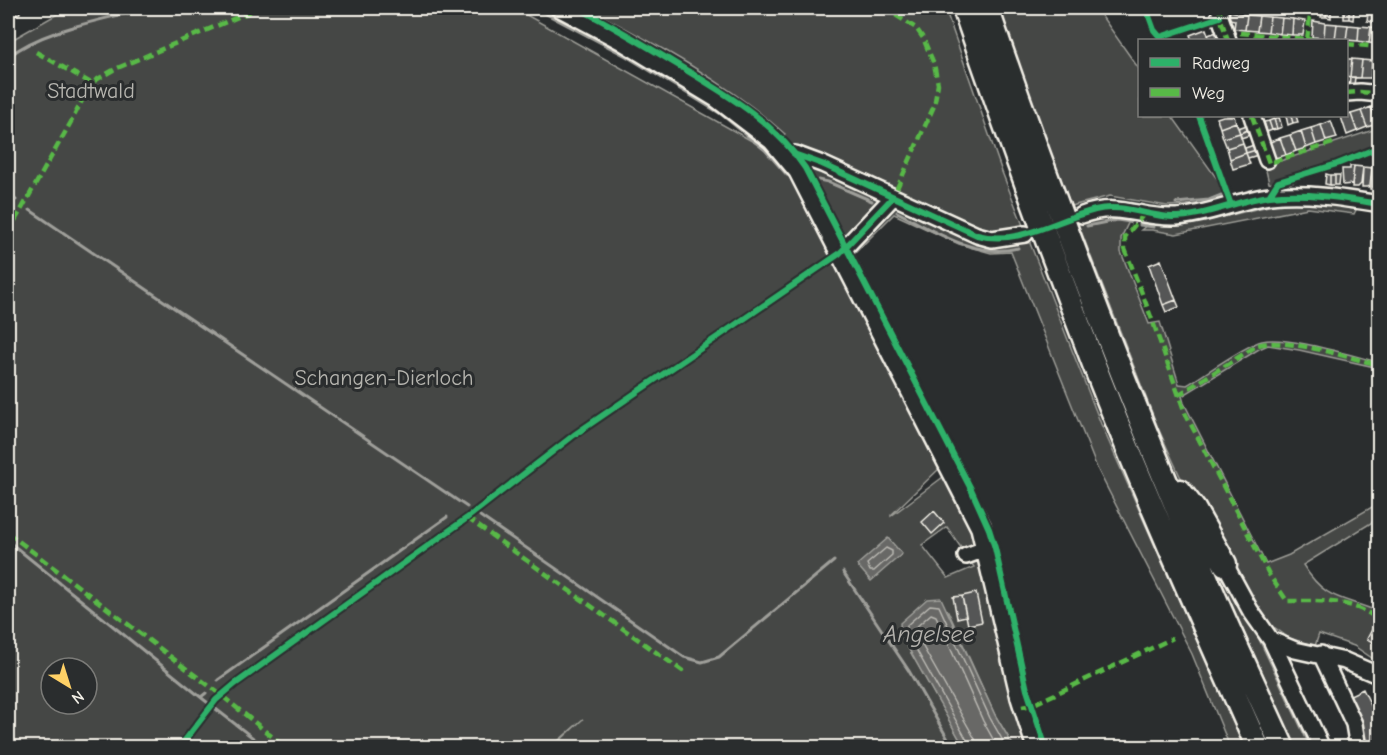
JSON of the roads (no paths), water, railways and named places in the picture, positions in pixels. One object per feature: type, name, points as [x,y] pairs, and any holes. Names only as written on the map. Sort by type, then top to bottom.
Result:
[{"type":"highway","points":[[964,8],[1005,127],[1096,368],[1184,579],[1258,747]]},
{"type":"highway","points":[[987,8],[1083,274],[1157,461],[1283,747]]},
{"type":"highway","points":[[1157,461],[1194,509],[1225,564]]},
{"type":"street","points":[[558,8],[622,42],[716,99],[771,141],[797,172],[979,528],[1011,665],[1035,747]]},
{"type":"street","points":[[1220,8],[1220,18],[1228,39]]},
{"type":"street","points":[[1348,93],[1380,94]]},
{"type":"street","points":[[1256,117],[1267,160]]},
{"type":"street","points":[[783,155],[795,154],[822,165],[976,235],[992,239],[1025,234]]},
{"type":"street","points":[[797,172],[822,165]]},
{"type":"street","points":[[1082,215],[1110,208],[1173,217],[1194,215],[1269,196],[1331,196],[1380,204]]},
{"type":"street","points":[[839,254],[893,198]]},
{"type":"street","points":[[966,556],[985,549]]},
{"type":"street","points":[[1225,564],[1250,610],[1272,640],[1322,747]]},
{"type":"street","points":[[1272,640],[1294,650],[1321,654],[1378,672]]},
{"type":"street","points":[[1321,654],[1354,724],[1358,747]]},
{"type":"water","points":[[888,538],[902,554],[871,581],[857,565]]},
{"type":"water","name":"Angelsee","points":[[941,598],[995,715],[1014,747],[964,747],[901,635],[900,623],[927,599]]},
{"type":"waterway","points":[[8,57],[22,47],[56,32],[147,8]]},
{"type":"waterway","points":[[535,8],[626,56],[721,114],[765,150],[787,175]]},
{"type":"waterway","points":[[819,180],[872,201]]},
{"type":"waterway","points":[[1176,203],[1209,200],[1224,194]]},
{"type":"waterway","points":[[8,195],[16,200]]},
{"type":"waterway","points":[[30,210],[467,507]]},
{"type":"waterway","points":[[897,212],[940,235],[971,246],[986,250],[1018,248]]},
{"type":"waterway","points":[[1087,226],[1117,220],[1130,222]]},
{"type":"waterway","points":[[1140,225],[1154,227]]},
{"type":"waterway","points":[[480,516],[684,657],[702,662],[719,657],[834,561]]},
{"type":"waterway","points":[[218,680],[447,517]]},
{"type":"waterway","points":[[8,541],[266,748]]},
{"type":"waterway","points":[[843,572],[909,671],[953,748]]},
{"type":"waterway","points":[[201,697],[206,693]]},
{"type":"park label","name":"Stadtwald","points":[[91,91]]},
{"type":"park label","name":"Schangen-Dierloch","points":[[384,378]]}]
